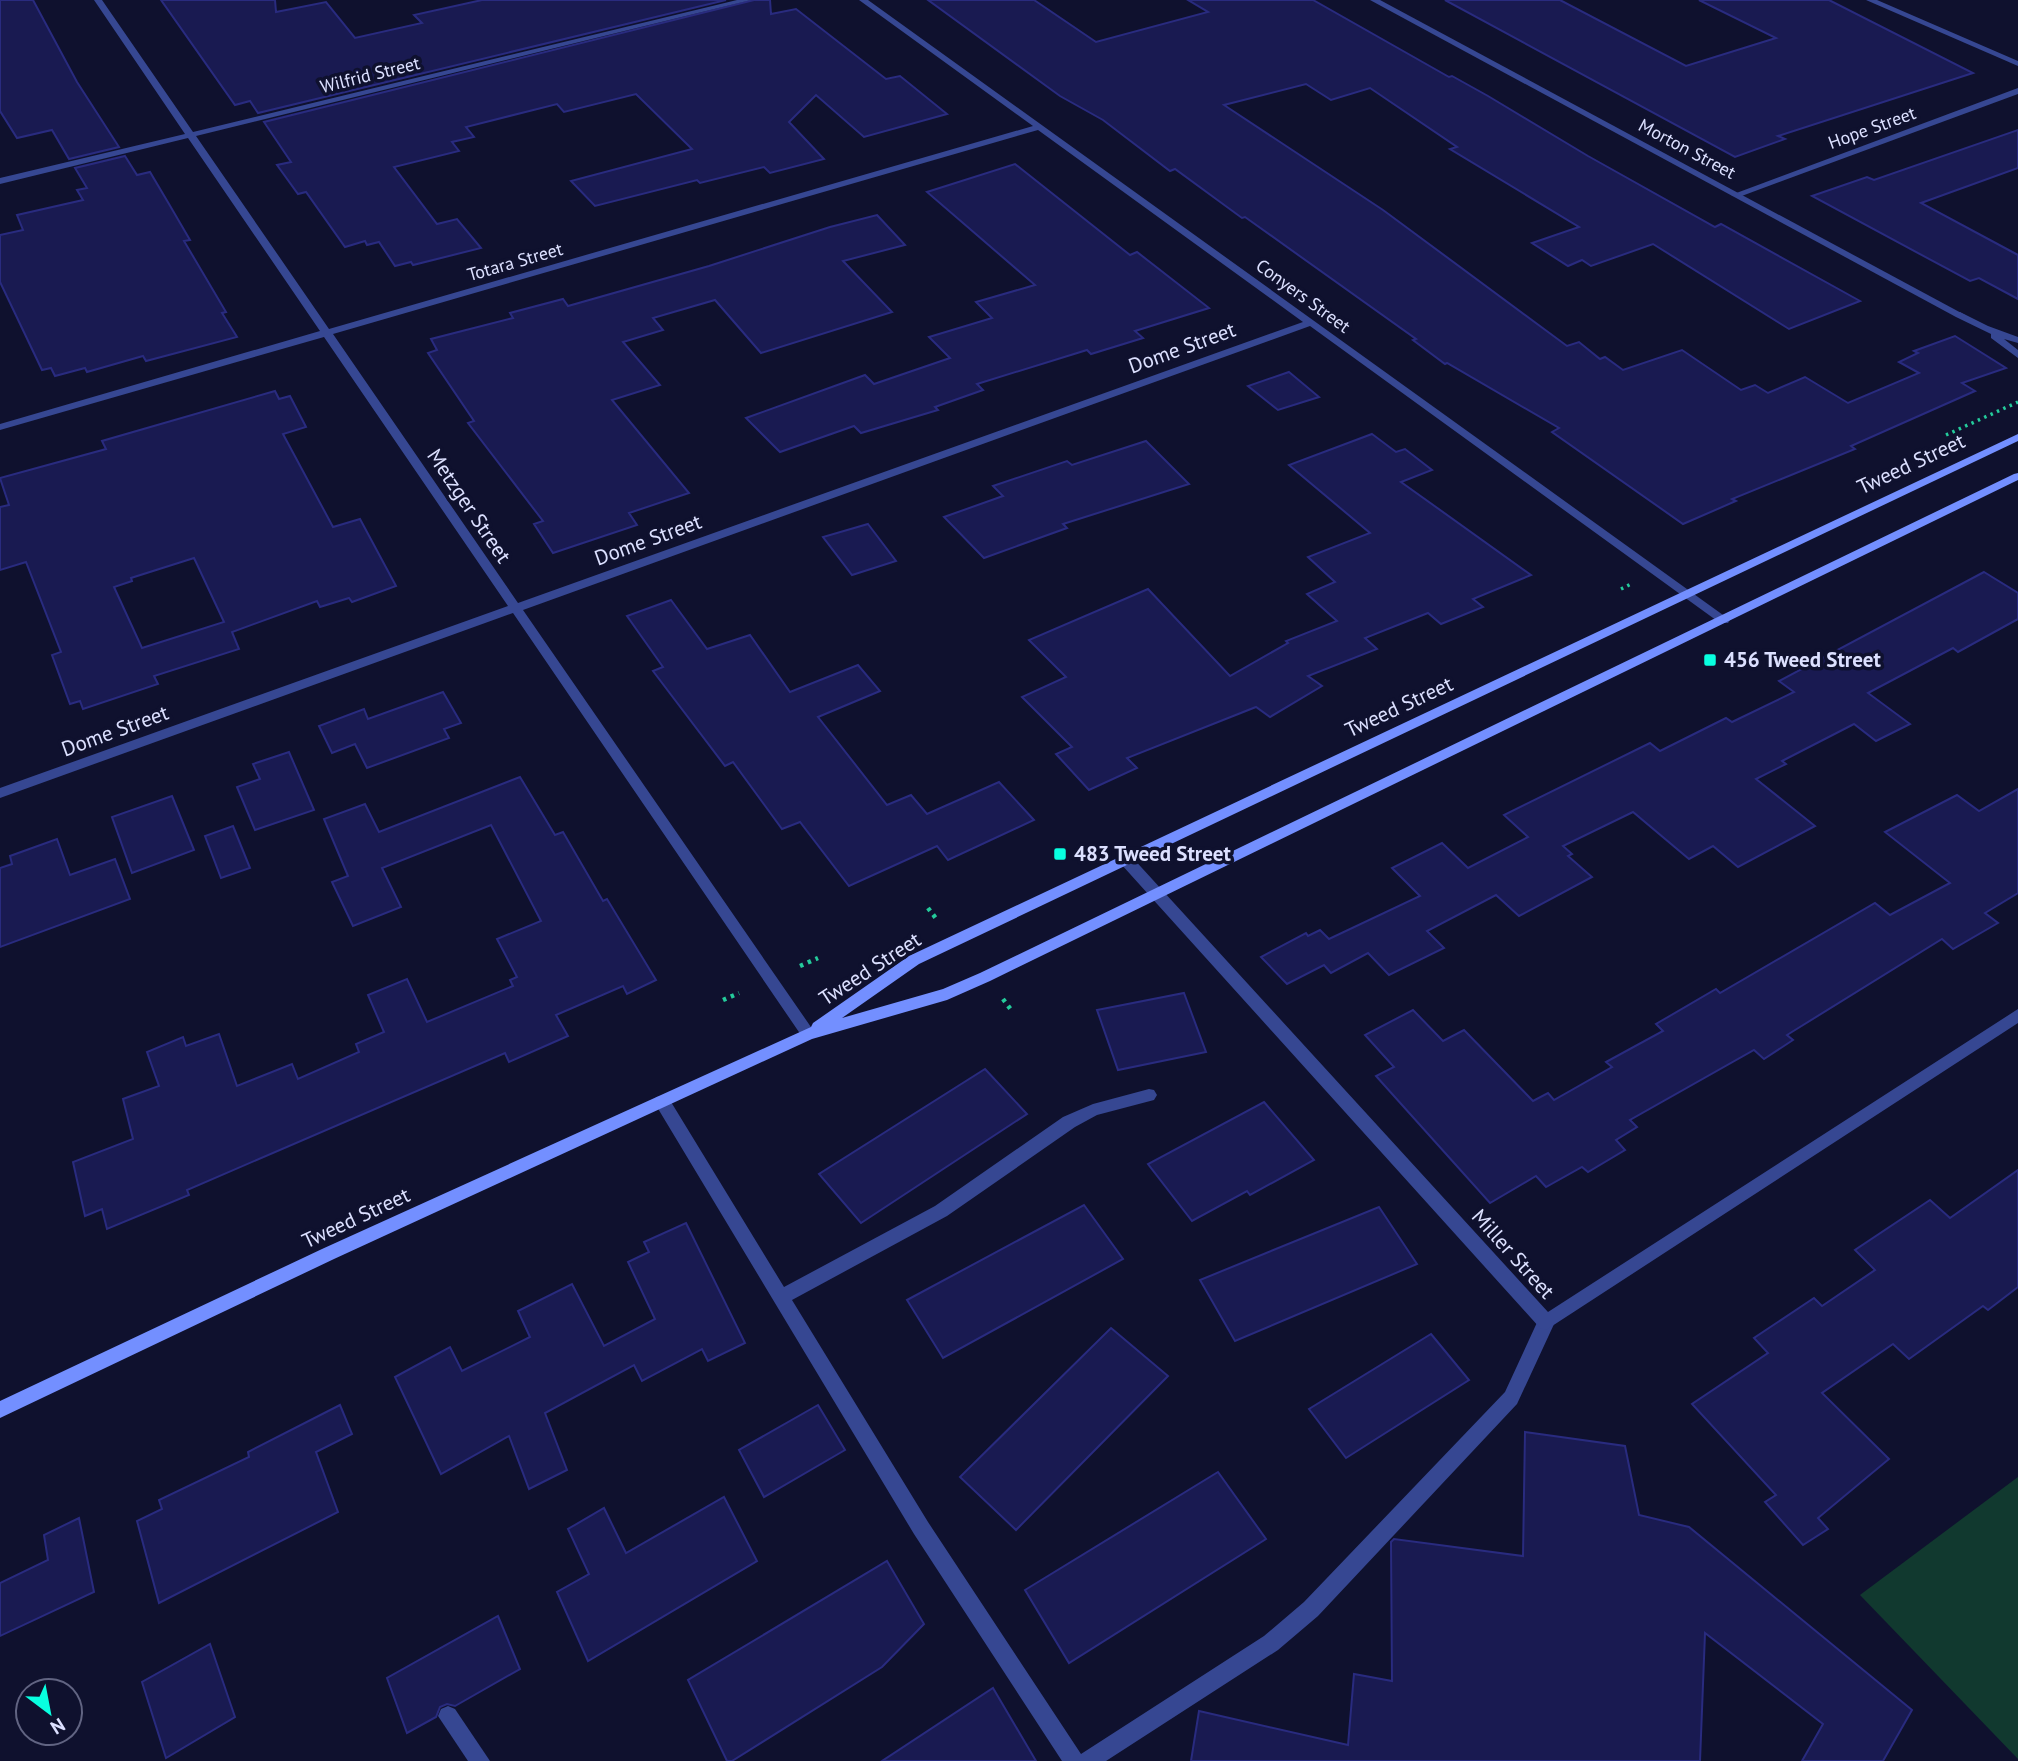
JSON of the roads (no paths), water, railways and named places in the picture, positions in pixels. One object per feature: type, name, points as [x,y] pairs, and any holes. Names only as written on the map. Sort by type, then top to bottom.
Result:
[{"type":"main road","name":"Tweed Street","points":[[808,1034],[914,960],[2018,437]]},
{"type":"main road","name":"Tweed Street","points":[[0,1410],[328,1254],[808,1034],[947,994],[2018,476]]},
{"type":"street","name":"Metzger Street","points":[[98,0],[808,1034]]},
{"type":"street","name":"Wilfrid Street","points":[[0,181],[747,0]]},
{"type":"street","name":"Conyers Street","points":[[863,0],[1724,620]]},
{"type":"street","name":"Morton Street","points":[[1374,0],[1984,328],[2018,340]]},
{"type":"street","points":[[1870,0],[2018,64]]},
{"type":"street","name":"Hope Street","points":[[1736,195],[2018,91]]},
{"type":"street","name":"Totara Street","points":[[0,427],[1039,127]]},
{"type":"street","name":"Dome Street","points":[[0,793],[1310,323]]},
{"type":"street","name":"Morton Street","points":[[1984,328],[2018,355]]},
{"type":"street","name":"Miller Street","points":[[1126,860],[1546,1322],[2018,1015]]},
{"type":"street","points":[[780,1298],[941,1211],[1069,1122],[1093,1110],[1149,1095]]},
{"type":"street","points":[[662,1102],[921,1528],[1074,1761]]},
{"type":"street","points":[[1088,1761],[1271,1643],[1311,1609],[1511,1398],[1546,1322]]},
{"type":"street","points":[[447,1717],[480,1761]]},
{"type":"place","name":"456 Tweed Street","points":[[1710,660]]},
{"type":"place","name":"483 Tweed Street","points":[[1060,854]]}]
